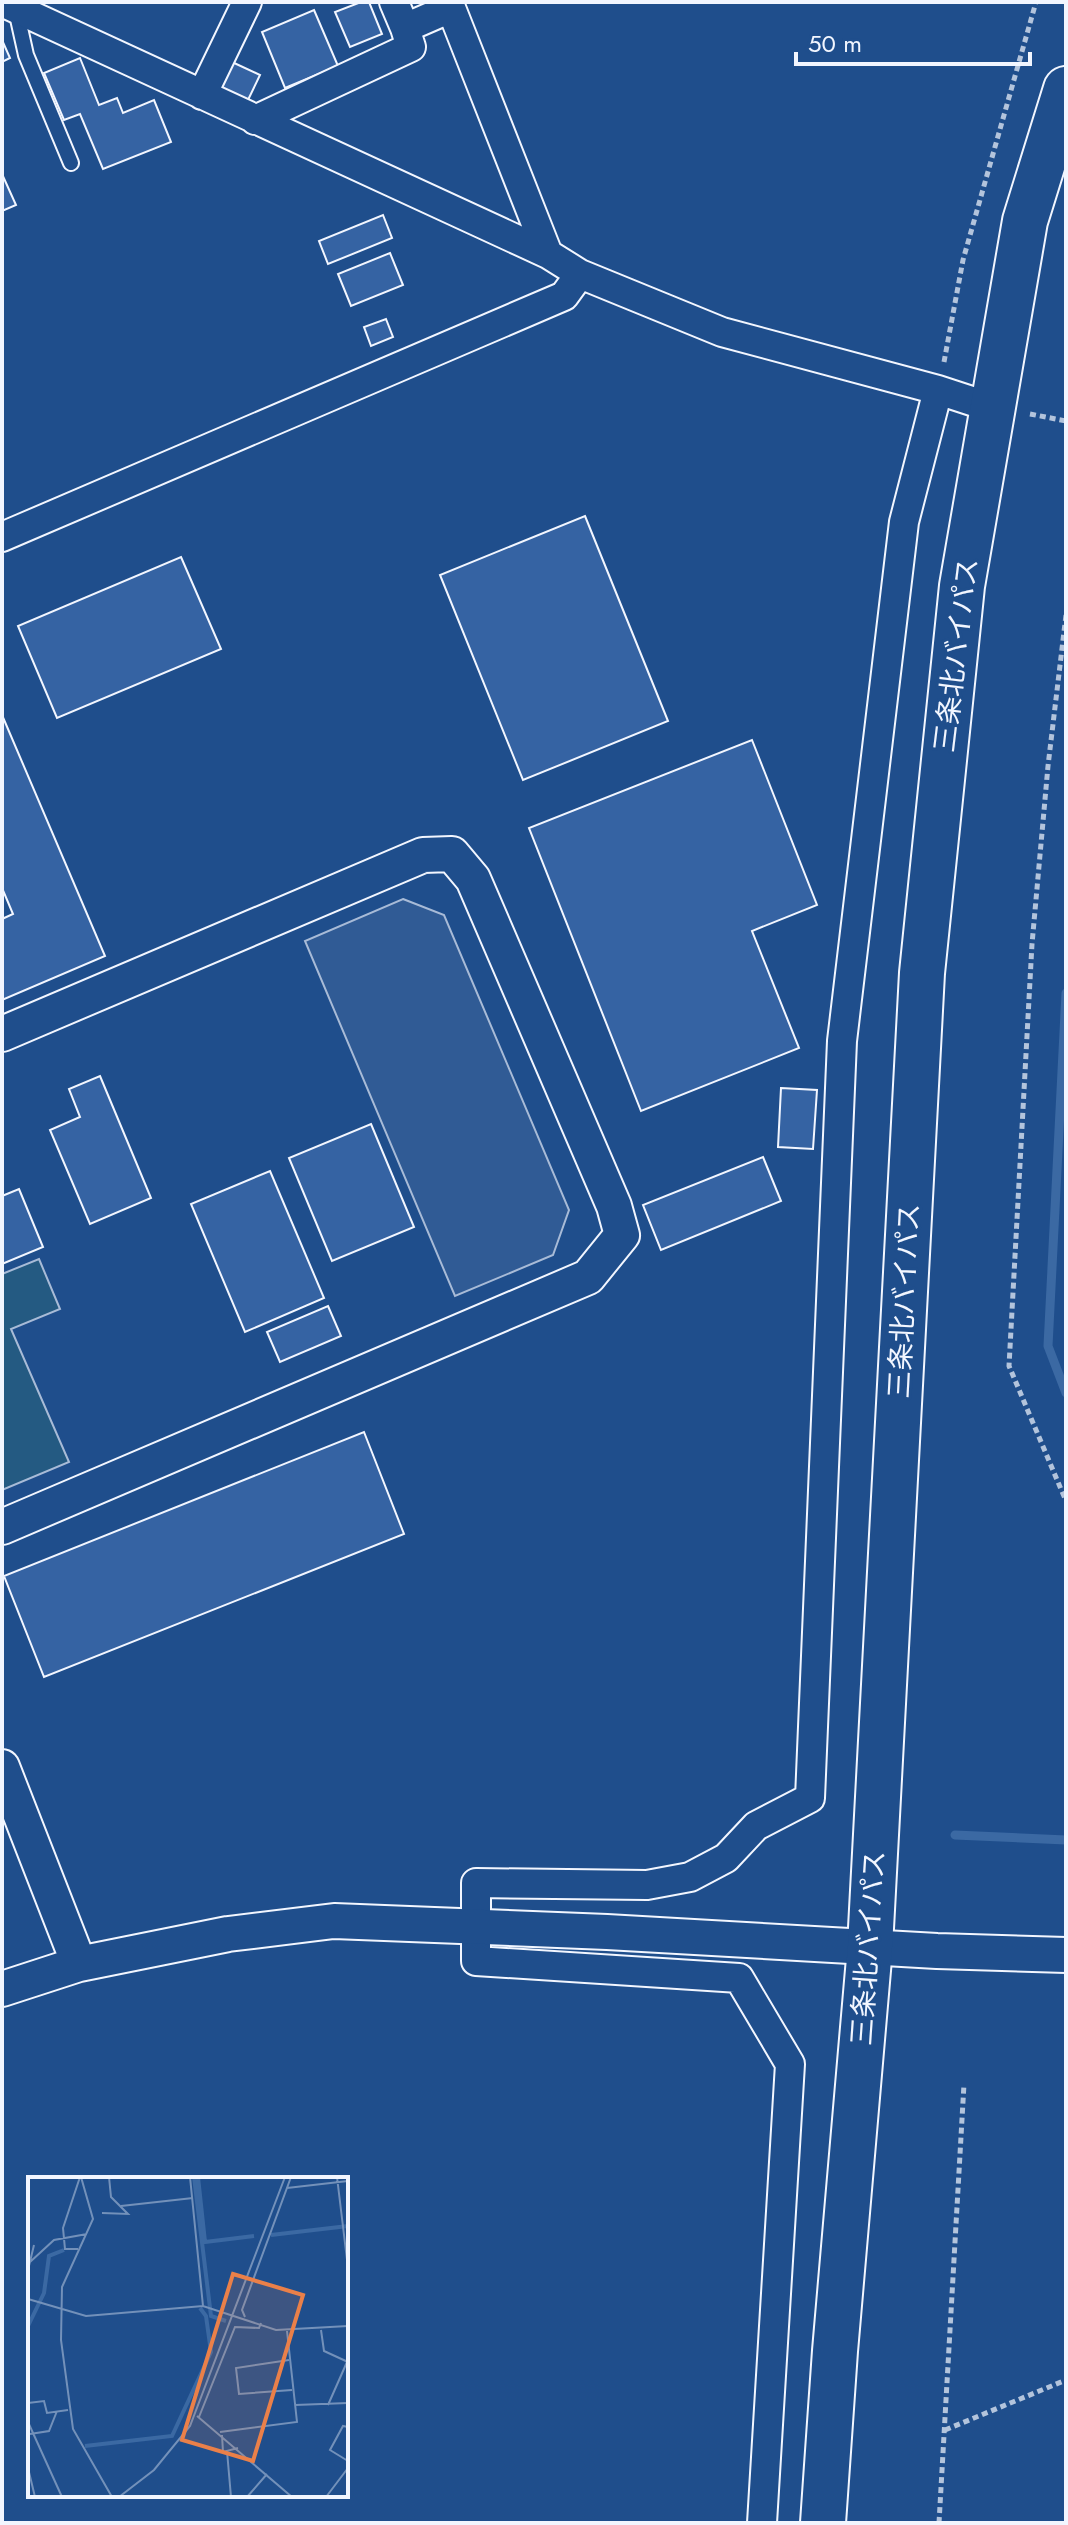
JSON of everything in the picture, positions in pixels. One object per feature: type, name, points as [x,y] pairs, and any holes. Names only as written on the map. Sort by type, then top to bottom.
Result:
[{"type":"highway","name":"三条北バイパス","points":[[823,2523],[870,1947],[922,973],[962,586],[1025,221],[1066,89]]},
{"type":"street","points":[[202,95],[247,2]]},
{"type":"street","points":[[255,120],[411,47],[394,2]]},
{"type":"street","points":[[9,5],[548,254],[580,274],[722,332],[938,390],[993,408]]},
{"type":"street","points":[[405,28],[451,8],[548,254]]},
{"type":"street","points":[[2,537],[564,296],[580,274]]},
{"type":"street","points":[[762,2523],[790,2064],[739,1978],[476,1961],[476,1883],[647,1885],[690,1877],[726,1858],[756,1826],[810,1798],[842,1041],[904,522],[938,390]]},
{"type":"street","points":[[2,1034],[423,855],[452,854],[473,879],[614,1206],[622,1235],[588,1277],[2,1527]]},
{"type":"street","points":[[2,1767],[79,1964]]},
{"type":"street","points":[[2,1989],[79,1964],[228,1934],[334,1921],[1066,1955]]},
{"type":"lane","points":[[9,5],[26,55],[71,163]]},
{"type":"path","points":[[938,390],[963,260],[1036,2]]},
{"type":"path","points":[[1066,615],[1032,944],[1009,1366],[1066,1501]]},
{"type":"path","points":[[939,2523],[964,2084]]},
{"type":"path","points":[[945,2430],[1066,2380]]},
{"type":"shaded area","points":[[403,899],[444,915],[569,1210],[553,1255],[455,1296],[305,941]]},
{"type":"shaded area","points":[[39,1259],[60,1309],[11,1329],[69,1462],[2,1490],[2,1274]]},
{"type":"building","points":[[369,2],[382,34],[350,47],[335,12]]},
{"type":"building","points":[[314,10],[338,66],[285,88],[262,32]]},
{"type":"building","points":[[2,40],[10,58],[2,62]]},
{"type":"building","points":[[80,58],[99,105],[117,98],[123,113],[154,100],[171,142],[103,169],[80,114],[64,120],[44,73]]},
{"type":"building","points":[[232,62],[260,75],[248,100],[220,87]]},
{"type":"building","points":[[2,174],[16,205],[2,211]]},
{"type":"building","points":[[383,215],[392,238],[328,264],[319,241]]},
{"type":"building","points":[[390,253],[403,285],[351,306],[338,274]]},
{"type":"building","points":[[386,319],[393,337],[371,346],[364,327]]},
{"type":"building","points":[[585,516],[668,721],[523,780],[440,575]]},
{"type":"building","points":[[181,557],[221,649],[57,718],[18,626]]},
{"type":"building","points":[[2,715],[105,956],[2,1000],[2,919],[13,914],[2,888]]},
{"type":"building","points":[[752,740],[817,905],[752,931],[799,1048],[641,1111],[529,828]]},
{"type":"building","points":[[100,1076],[151,1198],[90,1224],[50,1130],[80,1117],[69,1089]]},
{"type":"building","points":[[781,1088],[817,1090],[813,1149],[778,1147]]},
{"type":"building","points":[[371,1124],[414,1227],[332,1261],[289,1158]]},
{"type":"building","points":[[763,1157],[781,1201],[661,1250],[643,1205]]},
{"type":"building","points":[[270,1171],[324,1298],[245,1332],[191,1204]]},
{"type":"building","points":[[19,1189],[43,1247],[2,1264],[2,1196]]},
{"type":"building","points":[[328,1306],[341,1336],[280,1362],[267,1332]]},
{"type":"building","points":[[364,1432],[404,1534],[44,1677],[4,1576]]},
{"type":"waterway","points":[[1066,993],[1048,1346],[1066,1393]]},
{"type":"waterway","points":[[955,1835],[1066,1840]]}]
